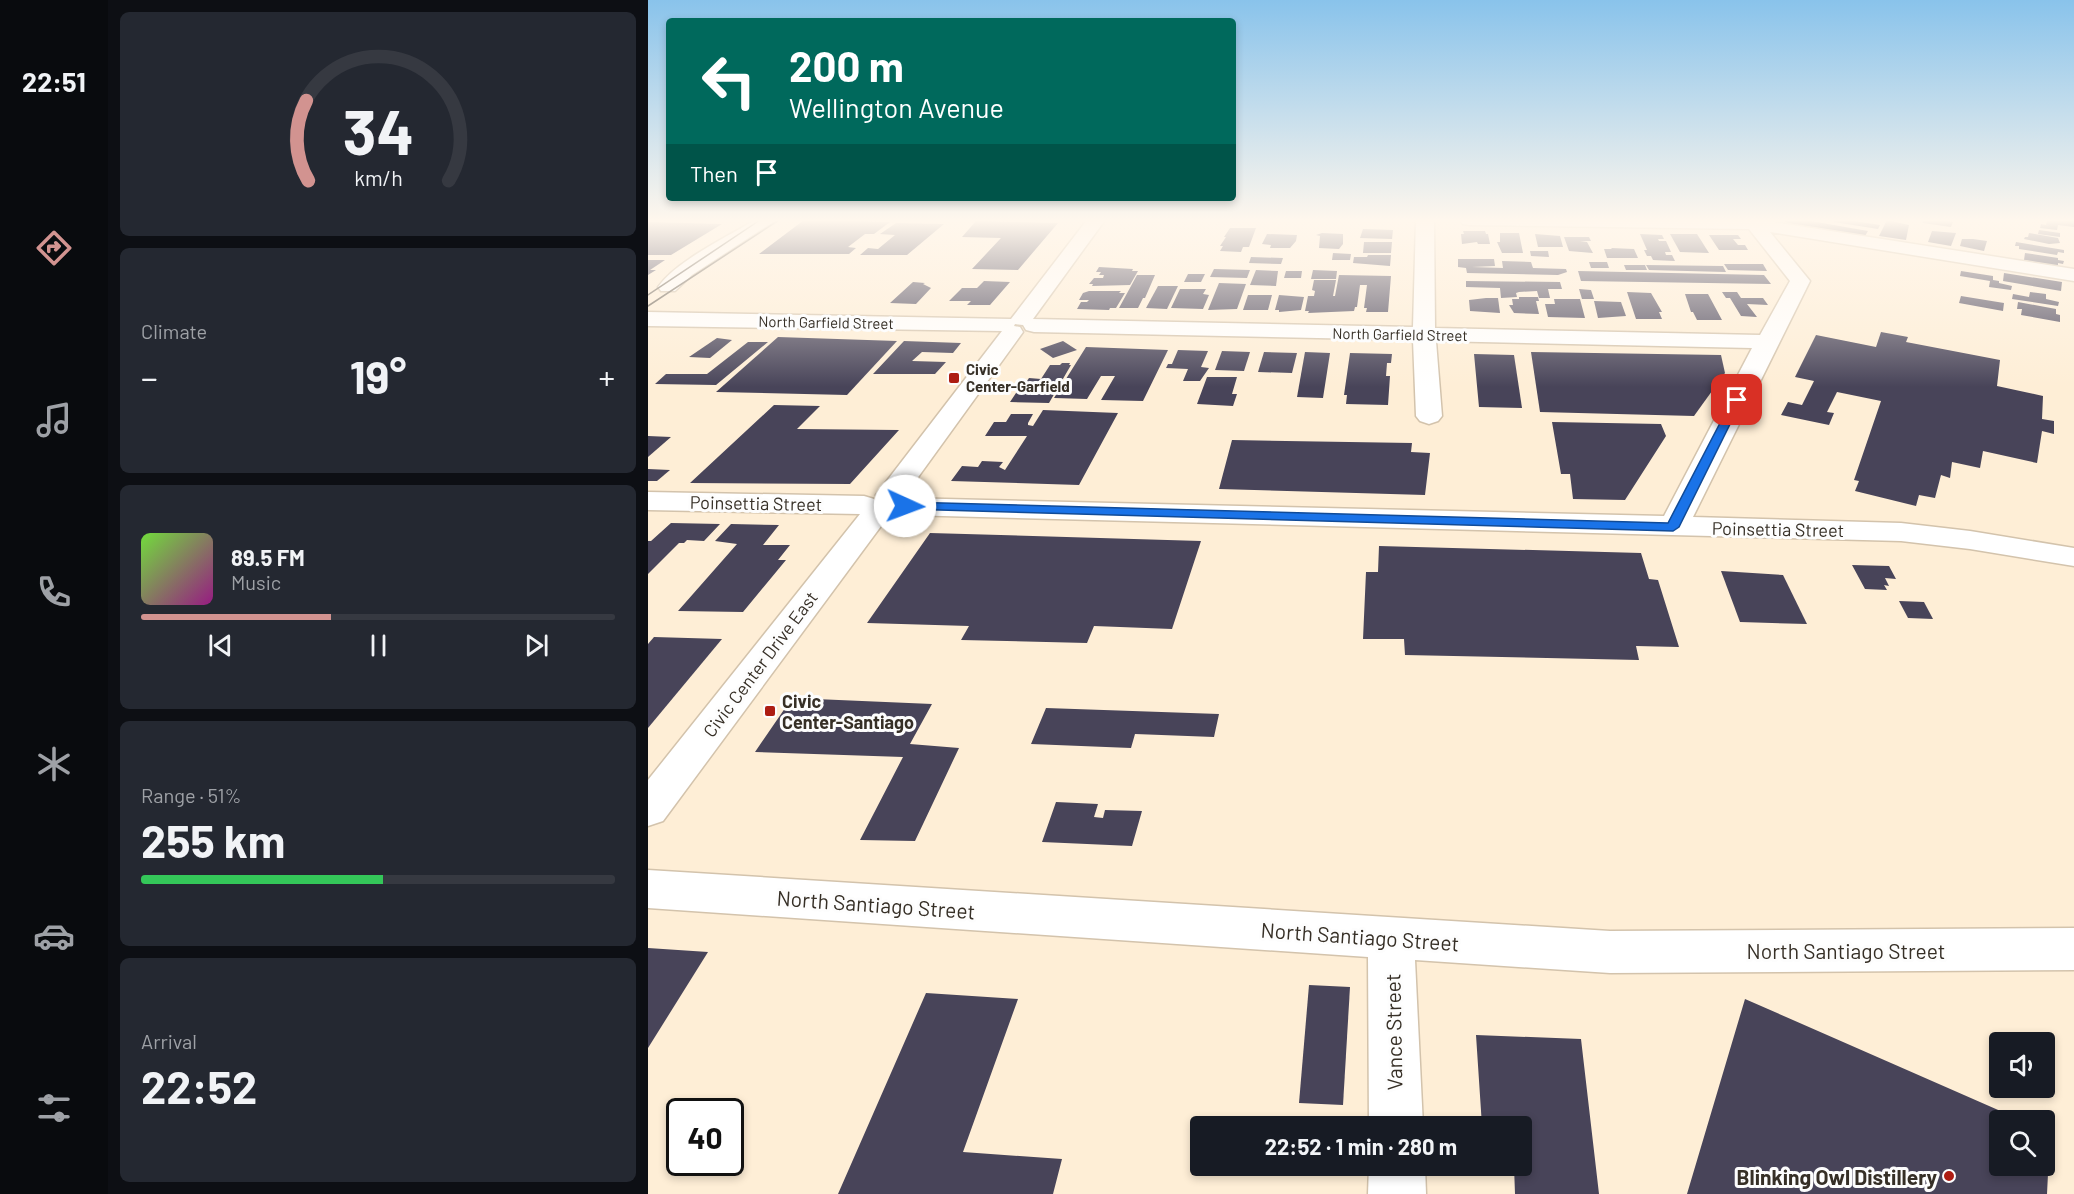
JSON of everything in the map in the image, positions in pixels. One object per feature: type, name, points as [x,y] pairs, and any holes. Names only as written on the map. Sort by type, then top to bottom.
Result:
[{"type":"street","points":[[662,292],[692,276]]},
{"type":"street","name":"Civic Center Drive East","points":[[648,810],[883,506],[1055,276]]},
{"type":"street","points":[[1425,276],[1424,335],[1429,416]]},
{"type":"street","points":[[1673,527],[1800,281],[1796,276]]},
{"type":"street","name":"North Garfield Street","points":[[648,319],[1767,342]]},
{"type":"street","name":"Poinsettia Street","points":[[648,501],[1901,532],[1970,540],[2074,557]]},
{"type":"street","name":"North Santiago Street","points":[[648,889],[1610,952],[2074,949]]},
{"type":"street","name":"Vance Street","points":[[1391,939],[1396,1116]]},
{"type":"street","points":[[1397,1176],[1397,1194]]},
{"type":"building","points":[[1104,276],[1135,276],[1130,285],[1092,286],[1093,284],[1089,284],[1094,278],[1103,278]]},
{"type":"building","points":[[1137,276],[1155,276],[1138,308],[1119,308]]},
{"type":"building","points":[[1187,276],[1204,276],[1201,282],[1184,282]]},
{"type":"building","points":[[1211,276],[1248,276],[1247,278]]},
{"type":"building","points":[[1254,276],[1277,276],[1276,286],[1250,285]]},
{"type":"building","points":[[1285,276],[1301,276],[1301,278],[1284,278]]},
{"type":"building","points":[[1312,276],[1336,276],[1336,279],[1311,279]]},
{"type":"building","points":[[1339,276],[1391,276],[1388,312],[1366,312],[1367,308],[1364,308],[1367,285],[1360,285],[1357,307],[1354,311],[1308,313],[1309,311],[1305,311],[1308,296],[1314,296],[1315,291],[1312,290],[1314,280],[1336,280],[1333,296],[1335,296]]},
{"type":"building","points":[[1579,276],[1765,276],[1771,284],[1581,281]]},
{"type":"building","points":[[1960,276],[1993,276],[1993,280],[2012,286],[2011,290],[1989,287],[1990,281]]},
{"type":"building","points":[[2004,276],[2022,276],[2062,282],[2061,291],[2003,281]]},
{"type":"building","points":[[984,281],[1010,282],[990,305],[967,305],[971,301],[949,301],[962,288],[977,288]]},
{"type":"building","points":[[1466,281],[1560,282],[1562,289],[1548,289],[1550,298],[1539,298],[1537,291],[1519,292],[1516,293],[1517,297],[1501,298],[1500,288],[1466,287]]},
{"type":"building","points":[[913,282],[925,283],[923,284],[931,288],[916,304],[890,303]]},
{"type":"building","points":[[1219,283],[1246,284],[1237,309],[1208,310]]},
{"type":"building","points":[[1158,286],[1178,286],[1167,309],[1146,308]]},
{"type":"building","points":[[1180,289],[1206,289],[1203,294],[1209,295],[1203,309],[1171,308]]},
{"type":"building","points":[[1579,289],[1591,290],[1594,299],[1582,299]]},
{"type":"building","points":[[1089,291],[1125,293],[1116,308],[1109,310],[1077,309],[1081,302],[1089,300],[1079,300],[1083,293]]},
{"type":"building","points":[[1627,292],[1651,293],[1662,312],[1659,312],[1662,319],[1636,319]]},
{"type":"building","points":[[1722,292],[1737,292],[1741,298],[1763,298],[1768,305],[1747,304],[1757,317],[1741,316],[1730,298],[1726,298]]},
{"type":"building","points":[[2030,292],[2046,294],[2046,299],[2059,302],[2058,306],[2012,299],[2013,294],[2029,297]]},
{"type":"building","points":[[1685,294],[1708,294],[1722,320],[1697,320],[1691,312]]},
{"type":"building","points":[[1248,295],[1272,295],[1268,310],[1243,310]]},
{"type":"building","points":[[1279,295],[1304,297],[1301,310],[1279,312],[1275,310]]},
{"type":"building","points":[[1961,296],[2004,303],[2003,311],[1959,303]]},
{"type":"building","points":[[1519,297],[1538,297],[1539,301],[1536,301],[1539,314],[1514,313],[1509,305],[1513,305],[1512,299],[1519,299]]},
{"type":"building","points":[[1498,298],[1500,313],[1470,311],[1469,300]]},
{"type":"building","points":[[1554,299],[1580,299],[1585,318],[1548,317],[1545,304],[1555,304]]},
{"type":"building","points":[[1594,301],[1621,302],[1626,316],[1598,318]]},
{"type":"building","points":[[2018,302],[2056,309],[2056,314],[2060,315],[2060,322],[2021,315],[2022,309],[2017,309]]},
{"type":"building","points":[[1881,332],[1908,337],[1906,342],[2000,360],[1997,386],[2043,396],[2042,419],[2054,421],[2054,434],[2042,431],[2037,463],[1983,451],[1980,468],[1952,462],[1950,478],[1941,475],[1935,498],[1919,495],[1916,506],[1855,491],[1859,481],[1854,480],[1881,401],[1837,392],[1827,412],[1834,413],[1829,425],[1781,415],[1788,402],[1802,405],[1814,381],[1795,377],[1816,335],[1876,347]]},
{"type":"building","points":[[778,337],[897,341],[847,395],[716,392]]},
{"type":"building","points":[[717,338],[732,340],[710,358],[689,357]]},
{"type":"building","points":[[904,341],[961,343],[953,353],[922,352],[912,361],[946,362],[935,374],[873,374]]},
{"type":"building","points":[[1063,341],[1077,350],[1053,358],[1040,349]]},
{"type":"building","points":[[748,342],[768,342],[716,385],[655,384],[666,374],[707,374]]},
{"type":"building","points":[[1086,347],[1168,350],[1143,401],[1101,400],[1115,376],[1101,376],[1087,399],[1054,398]]},
{"type":"building","points":[[1178,350],[1208,351],[1201,367],[1209,368],[1200,381],[1183,381],[1188,369],[1166,368],[1168,364],[1172,364]]},
{"type":"building","points":[[1222,351],[1250,352],[1244,371],[1215,370]]},
{"type":"building","points":[[1264,352],[1297,353],[1292,373],[1258,372]]},
{"type":"building","points":[[1305,352],[1330,353],[1323,398],[1297,397]]},
{"type":"building","points":[[1531,352],[1721,355],[1725,373],[1694,416],[1540,412]]},
{"type":"building","points":[[1350,353],[1392,354],[1391,363],[1387,363],[1386,376],[1390,376],[1388,405],[1346,404],[1347,395],[1344,395]]},
{"type":"building","points":[[1474,354],[1514,355],[1522,408],[1479,407]]},
{"type":"building","points":[[1062,363],[1071,365],[1049,403],[1010,402],[1018,390],[1032,390],[1034,387],[1023,387],[1029,378],[1041,379],[1050,365]]},
{"type":"building","points":[[1207,377],[1237,377],[1232,394],[1237,394],[1233,406],[1197,404]]},
{"type":"building","points":[[774,405],[820,406],[797,429],[899,430],[850,484],[690,483]]},
{"type":"building","points":[[1043,410],[1118,413],[1079,485],[951,481],[962,466],[978,467],[982,461],[1003,462],[999,467],[1005,470],[1027,436],[985,436],[994,422],[1006,422],[1011,414],[1033,414],[1028,425],[1033,426]]},
{"type":"building","points":[[1552,422],[1661,424],[1666,436],[1625,500],[1573,499],[1570,474],[1561,474]]},
{"type":"building","points":[[648,436],[671,437],[648,457]]},
{"type":"building","points":[[1232,440],[1412,443],[1411,452],[1430,453],[1425,495],[1219,489]]},
{"type":"building","points":[[648,469],[670,470],[657,481],[648,481]]},
{"type":"building","points":[[671,523],[720,524],[704,541],[687,540],[679,543],[648,574],[648,541],[651,541]]},
{"type":"building","points":[[731,524],[779,525],[763,545],[790,545],[778,560],[786,560],[743,612],[678,611],[737,544],[715,541]]},
{"type":"building","points":[[930,533],[1201,541],[1172,629],[1094,626],[1087,643],[961,640],[969,626],[867,623]]},
{"type":"building","points":[[1379,546],[1641,553],[1649,579],[1658,580],[1679,647],[1636,646],[1639,660],[1405,655],[1404,639],[1363,639],[1366,572],[1378,572]]},
{"type":"building","points":[[1852,565],[1889,566],[1896,579],[1885,578],[1889,586],[1884,585],[1887,590],[1865,589]]},
{"type":"building","points":[[1721,571],[1783,575],[1807,624],[1740,622]]},
{"type":"building","points":[[1899,601],[1924,602],[1933,619],[1908,618]]},
{"type":"building","points":[[654,637],[722,639],[648,728],[648,644]]},
{"type":"building","points":[[792,698],[932,704],[910,744],[959,748],[915,841],[860,840],[903,757],[755,752]]},
{"type":"building","points":[[1046,708],[1219,714],[1214,737],[1135,734],[1131,748],[1031,744]]},
{"type":"building","points":[[1056,802],[1098,804],[1094,817],[1103,818],[1105,810],[1142,811],[1132,846],[1042,842]]},
{"type":"building","points":[[648,948],[708,952],[648,1048]]},
{"type":"building","points":[[1309,985],[1350,987],[1343,1105],[1299,1103]]},
{"type":"building","points":[[926,993],[1018,999],[963,1152],[1062,1159],[1053,1194],[838,1194]]},
{"type":"building","points":[[1745,999],[1998,1110],[1989,1110],[1989,1176],[2048,1176],[2047,1194],[1687,1194]]},
{"type":"building","points":[[1476,1035],[1581,1039],[1599,1194],[1515,1194],[1514,1176],[1532,1176],[1532,1116],[1481,1116]]},
{"type":"tram line","points":[[648,295],[677,276]]},
{"type":"tram line","points":[[648,306],[694,276]]},
{"type":"place","name":"Civic Center-Garfield","points":[[954,378]]},
{"type":"place","name":"Civic Center-Santiago","points":[[770,711]]},
{"type":"place","name":"Blinking Owl Distillery","points":[[1949,1176]]},
{"type":"route","points":[[905,506],[1673,527],[1737,400]]}]
